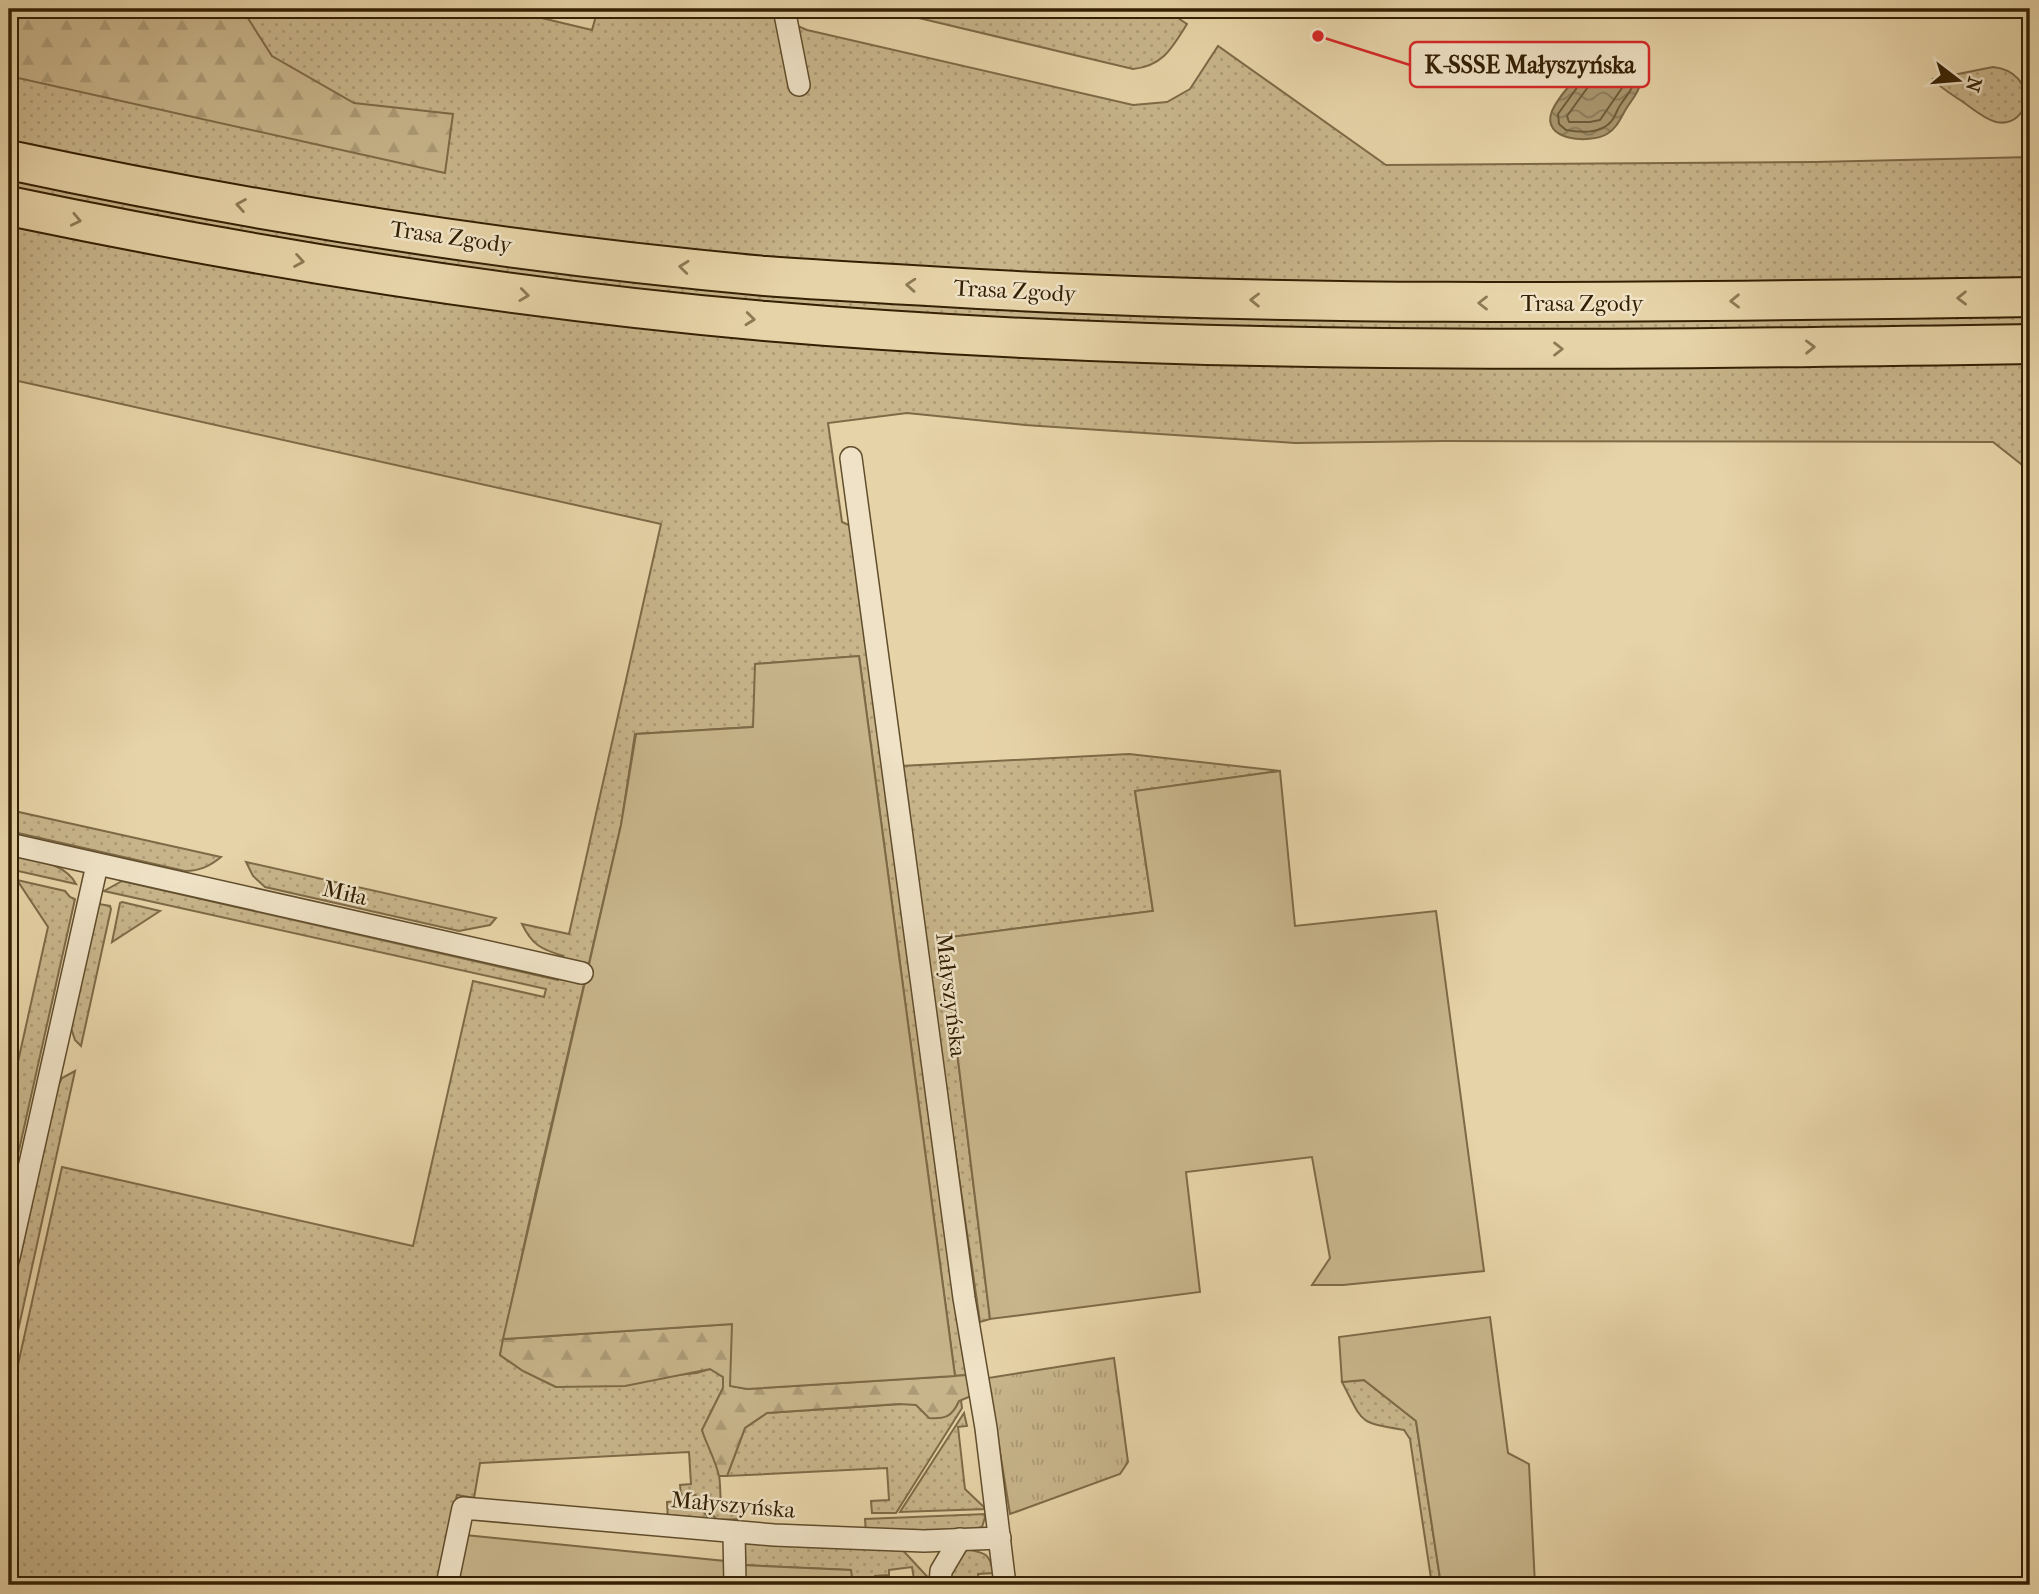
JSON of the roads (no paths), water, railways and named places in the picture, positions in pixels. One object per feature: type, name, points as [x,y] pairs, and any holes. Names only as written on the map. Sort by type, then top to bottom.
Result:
[{"type":"highway","name":"Trasa Zgody","points":[[9,160],[329,220],[619,261],[769,276],[1052,294],[1371,303],[1624,303],[2030,297]]},
{"type":"highway","name":"Trasa Zgody","points":[[9,206],[324,266],[600,304],[796,323],[1046,339],[1238,346],[1637,349],[2030,344]]},
{"type":"street","points":[[784,9],[799,85]]},
{"type":"street","name":"Małyszyńska","points":[[851,458],[964,1298],[986,1428],[1005,1585]]},
{"type":"street","name":"Miła","points":[[9,844],[582,973]]},
{"type":"street","points":[[9,1257],[97,865]]},
{"type":"street","name":"Małyszyńska","points":[[447,1585],[463,1508],[734,1533],[924,1541],[1000,1538]]},
{"type":"street","points":[[734,1533],[735,1585]]},
{"type":"street","points":[[940,1585],[941,1571],[960,1539]]},
{"type":"water","points":[[1613,51],[1636,71],[1641,81],[1618,123],[1607,134],[1590,139],[1569,138],[1560,134],[1553,129],[1550,121],[1557,101],[1590,58]]},
{"type":"place","name":"K-SSSE Małyszyńska","points":[[1318,36]]}]
